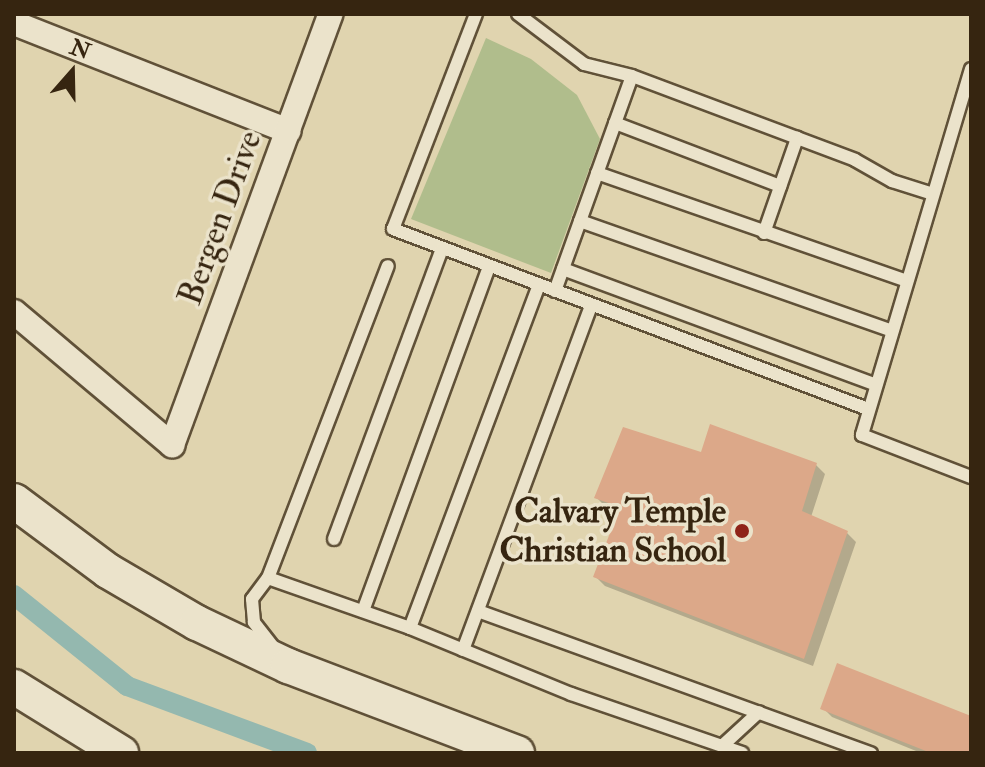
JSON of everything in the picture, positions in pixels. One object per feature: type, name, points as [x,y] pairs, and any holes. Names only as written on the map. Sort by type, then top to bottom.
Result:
[{"type":"main road","points":[[14,501],[57,537],[197,623],[288,666],[517,753]]},
{"type":"main road","points":[[14,687],[121,753]]},
{"type":"street","name":"Bergen Drive","points":[[14,312],[172,445],[331,14]]},
{"type":"street","points":[[14,23],[288,131]]},
{"type":"lane","points":[[476,14],[393,229],[868,409]]},
{"type":"lane","points":[[518,14],[584,64],[632,76],[855,160],[892,181],[933,194]]},
{"type":"lane","points":[[971,69],[862,435],[971,477]]},
{"type":"lane","points":[[555,291],[632,76]]},
{"type":"lane","points":[[615,123],[780,186]]},
{"type":"lane","points":[[764,233],[797,138]]},
{"type":"lane","points":[[597,173],[907,281]]},
{"type":"lane","points":[[580,221],[892,331]]},
{"type":"lane","points":[[334,539],[442,248]]},
{"type":"lane","points":[[288,666],[254,622],[252,599],[268,578],[388,266]]},
{"type":"lane","points":[[363,611],[489,266]]},
{"type":"lane","points":[[563,269],[876,385]]},
{"type":"lane","points":[[410,628],[539,285]]},
{"type":"lane","points":[[463,650],[591,305]]},
{"type":"lane","points":[[268,578],[410,628],[571,694],[742,753]]},
{"type":"lane","points":[[478,611],[871,753]]},
{"type":"lane","points":[[722,746],[759,712]]},
{"type":"green space","points":[[486,38],[531,59],[577,95],[600,139],[551,273],[411,219]]},
{"type":"building","points":[[710,424],[817,463],[802,511],[848,531],[804,659],[593,577],[620,507],[594,498],[623,427],[701,452]]},
{"type":"building","points":[[837,663],[971,716],[971,753],[931,753],[820,709]]},
{"type":"waterway","points":[[14,595],[127,686],[307,753]]},
{"type":"place","name":"Calvary Temple Christian School","points":[[742,531]]}]
